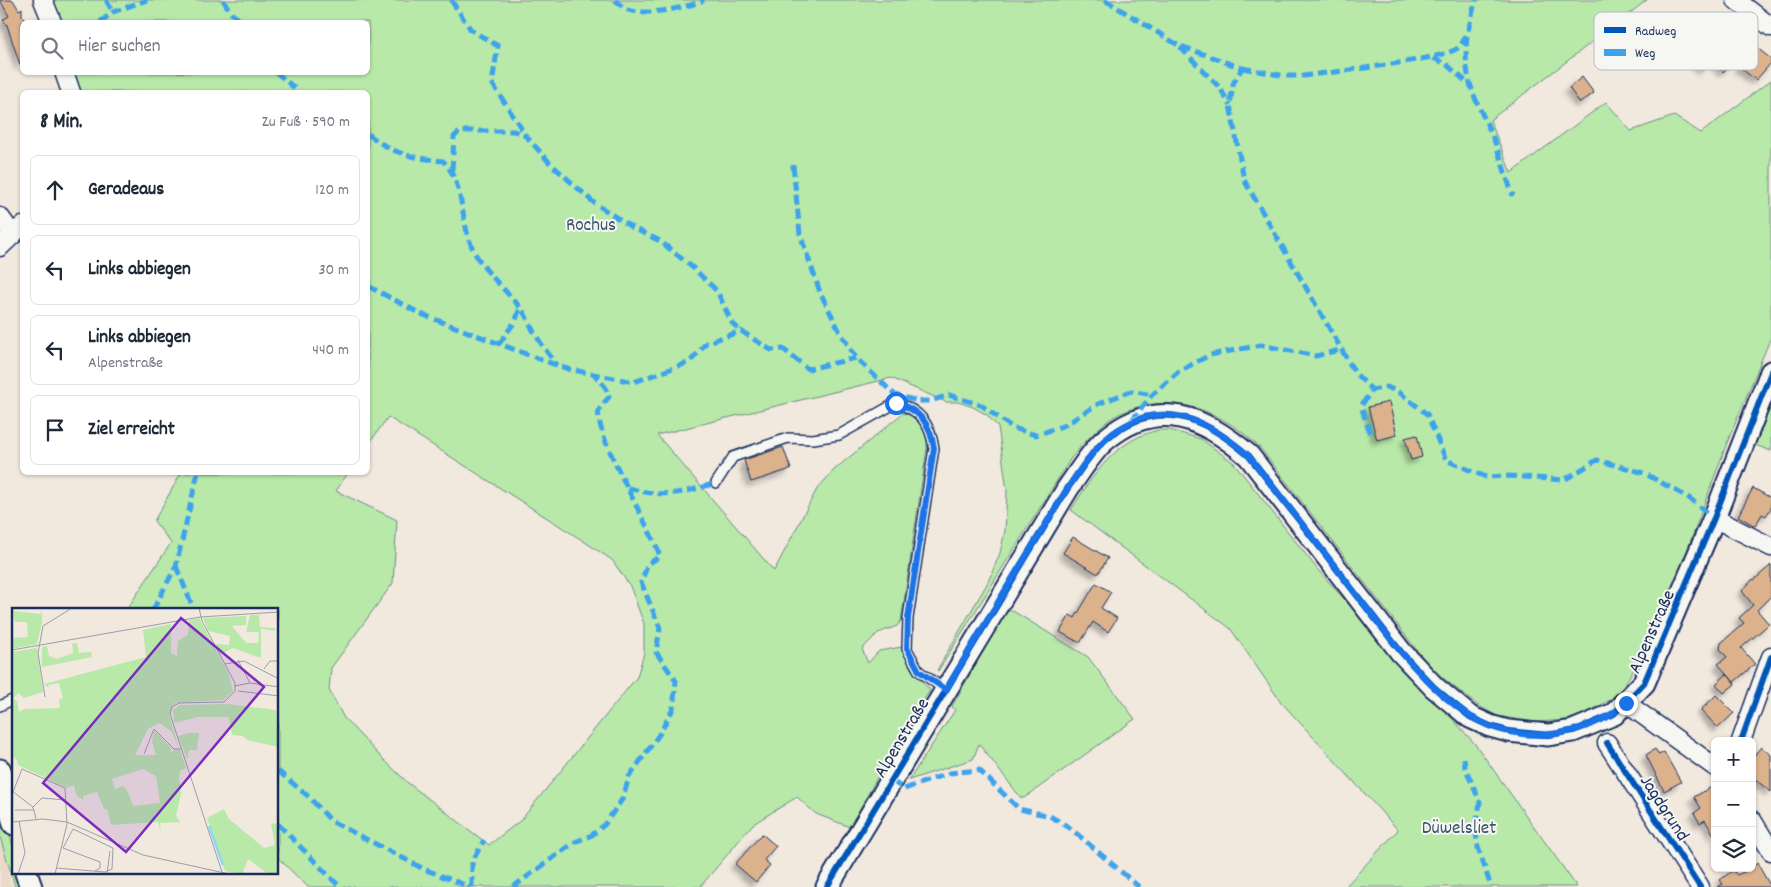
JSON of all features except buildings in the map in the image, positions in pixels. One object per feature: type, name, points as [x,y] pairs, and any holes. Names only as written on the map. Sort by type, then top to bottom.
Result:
[{"type":"street","points":[[43,0],[51,20]]},
{"type":"street","points":[[1736,0],[1752,12]]},
{"type":"street","points":[[1758,17],[1771,27]]},
{"type":"street","points":[[65,75],[70,90]]},
{"type":"street","points":[[0,217],[18,231],[0,247]]},
{"type":"street","name":"Alpenstraße","points":[[827,887],[1068,488],[1104,440],[1123,427],[1143,417],[1181,416],[1205,424],[1225,435],[1249,456],[1401,652],[1434,687],[1470,716],[1508,731],[1548,735],[1573,731],[1594,724],[1614,714],[1644,683],[1657,657],[1714,518],[1771,372]]},
{"type":"street","points":[[1714,518],[1771,547]]},
{"type":"street","points":[[1741,737],[1771,657]]},
{"type":"street","points":[[1626,703],[1711,764]]},
{"type":"street","name":"Jagdgrund","points":[[1607,743],[1700,887]]},
{"type":"street","points":[[0,770],[12,816]]},
{"type":"street","points":[[1756,827],[1771,851]]},
{"type":"street","points":[[26,874],[31,887]]},
{"type":"lane","points":[[34,0],[43,20]]},
{"type":"lane","points":[[716,483],[732,457],[788,438],[813,439],[839,435],[896,403],[911,408],[921,415],[932,436],[934,448],[908,618],[907,648],[919,671],[946,690]]},
{"type":"lane","points":[[0,706],[12,700]]},
{"type":"shaded area","points":[[0,826],[10,881],[12,887],[0,887]]},
{"type":"green space","name":"Rochus","points":[[41,0],[1647,0],[1631,12],[1594,12],[1594,41],[1490,120],[1511,173],[1606,102],[1631,131],[1674,116],[1701,133],[1771,80],[1771,337],[1727,443],[1678,575],[1646,649],[1623,687],[1610,700],[1588,712],[1567,720],[1534,722],[1497,716],[1477,705],[1437,673],[1420,654],[1261,449],[1230,424],[1195,408],[1177,404],[1138,407],[1112,418],[1093,434],[1071,458],[938,671],[988,582],[1000,553],[1005,531],[1007,491],[998,427],[987,415],[973,407],[958,402],[946,402],[891,378],[657,435],[774,571],[817,489],[835,469],[903,413],[914,418],[922,426],[926,436],[927,448],[901,621],[897,626],[878,633],[862,649],[868,663],[879,651],[902,647],[911,669],[930,690],[884,765],[850,827],[816,814],[797,797],[753,824],[700,887],[308,887],[279,859],[279,608],[128,608],[171,543],[154,521],[180,475],[347,475],[336,491],[397,520],[393,583],[331,668],[329,690],[344,718],[408,783],[489,845],[521,820],[637,677],[644,653],[644,624],[630,586],[612,560],[582,540],[388,417],[370,442],[370,90],[65,90],[61,75],[370,75],[370,20],[46,20]]},
{"type":"green space","points":[[1771,406],[1771,451],[1755,445]]},
{"type":"green space","name":"Düwelsliet","points":[[1159,430],[1170,430],[1201,439],[1234,463],[1318,570],[1475,744],[1577,887],[1345,887],[1398,830],[1281,702],[1230,628],[1071,510],[1097,472],[1118,450],[1130,441]]},
{"type":"green space","points":[[1008,608],[1088,657],[1135,719],[1024,798],[1021,798],[979,744],[973,759],[909,780],[955,710],[952,706]]},
{"type":"green space","points":[[0,798],[12,843],[12,874],[20,874],[24,887],[15,887],[0,837]]},
{"type":"marked path","points":[[106,0],[113,12]]},
{"type":"marked path","points":[[103,20],[113,12],[147,0]]},
{"type":"marked path","points":[[223,0],[232,14],[240,20]]},
{"type":"marked path","points":[[451,0],[471,30],[498,46],[492,83],[526,136]]},
{"type":"marked path","points":[[615,0],[628,10],[636,12],[655,12],[704,0]]},
{"type":"marked path","points":[[1105,0],[1178,45],[1242,68],[1233,84],[1230,105],[1244,180],[1355,373],[1372,390]]},
{"type":"marked path","points":[[1242,68],[1285,76],[1304,76],[1412,61],[1450,52],[1459,47],[1463,42],[1476,0]]},
{"type":"marked path","points":[[1467,36],[1466,53],[1469,81],[1496,145],[1513,196]]},
{"type":"marked path","points":[[1180,47],[1220,88],[1230,105]]},
{"type":"marked path","points":[[1433,58],[1446,64],[1471,86]]},
{"type":"marked path","points":[[279,75],[297,90]]},
{"type":"marked path","points":[[452,170],[454,137],[460,131],[514,131],[526,136],[550,163],[593,202],[631,227],[660,241],[692,267],[717,291],[732,323],[741,331]]},
{"type":"marked path","points":[[370,135],[395,151],[421,158],[443,161],[450,169],[458,190],[468,236],[476,256],[522,310],[539,341],[557,365]]},
{"type":"marked path","points":[[793,165],[800,234],[820,292],[840,332],[856,358],[895,395],[918,401],[931,401],[949,395],[981,405],[1013,428],[1036,435],[1065,425],[1098,404],[1131,391],[1152,395]]},
{"type":"marked path","points":[[370,287],[421,314],[542,360],[568,369],[634,382],[690,362],[706,343],[741,331],[771,350],[783,349],[808,369],[856,358]]},
{"type":"marked path","points":[[499,344],[516,320],[520,307]]},
{"type":"marked path","points":[[1131,421],[1152,395],[1179,371],[1210,355],[1261,345],[1316,356],[1343,349]]},
{"type":"marked path","points":[[513,887],[575,842],[592,835],[605,824],[623,798],[629,777],[660,733],[673,709],[676,681],[656,652],[660,628],[641,582],[648,564],[660,556],[613,458],[599,422],[599,410],[609,397],[606,388],[594,374]]},
{"type":"marked path","points":[[1370,433],[1361,406],[1372,390],[1387,387],[1400,393],[1427,414],[1446,460],[1486,477],[1509,476],[1564,480],[1597,460],[1644,473],[1689,498],[1714,518]]},
{"type":"marked path","points":[[154,608],[176,566],[197,475]]},
{"type":"marked path","points":[[628,488],[663,494],[692,490],[716,483]]},
{"type":"marked path","points":[[176,566],[193,608]]},
{"type":"marked path","points":[[1464,758],[1465,767],[1480,802],[1476,828],[1477,844],[1491,887]]},
{"type":"marked path","points":[[892,781],[904,789],[950,773],[979,770],[1019,809],[1050,816],[1070,828],[1139,887]]},
{"type":"marked path","points":[[279,772],[309,797],[331,821],[424,869],[470,887]]},
{"type":"marked path","points":[[279,825],[340,887]]},
{"type":"marked path","points":[[472,887],[472,862],[484,840]]},
{"type":"cycle path","points":[[827,887],[1068,488],[1100,445],[1124,426],[1143,418],[1162,415],[1180,417],[1197,422],[1232,442],[1249,456],[1401,652],[1434,687],[1470,717],[1490,726],[1508,731],[1548,735],[1573,731],[1614,714],[1644,683],[1714,518],[1771,372]]},
{"type":"cycle path","points":[[1742,737],[1771,657]]},
{"type":"cycle path","points":[[1607,743],[1700,887]]},
{"type":"route","points":[[896,403],[911,408],[921,415],[932,436],[934,448],[908,618],[907,648],[919,671],[930,681],[946,690],[1068,488],[1104,440],[1123,427],[1143,417],[1181,416],[1205,424],[1225,435],[1249,456],[1401,652],[1434,687],[1470,716],[1490,726],[1508,731],[1548,735],[1573,731],[1594,724],[1614,714],[1626,703]]}]
